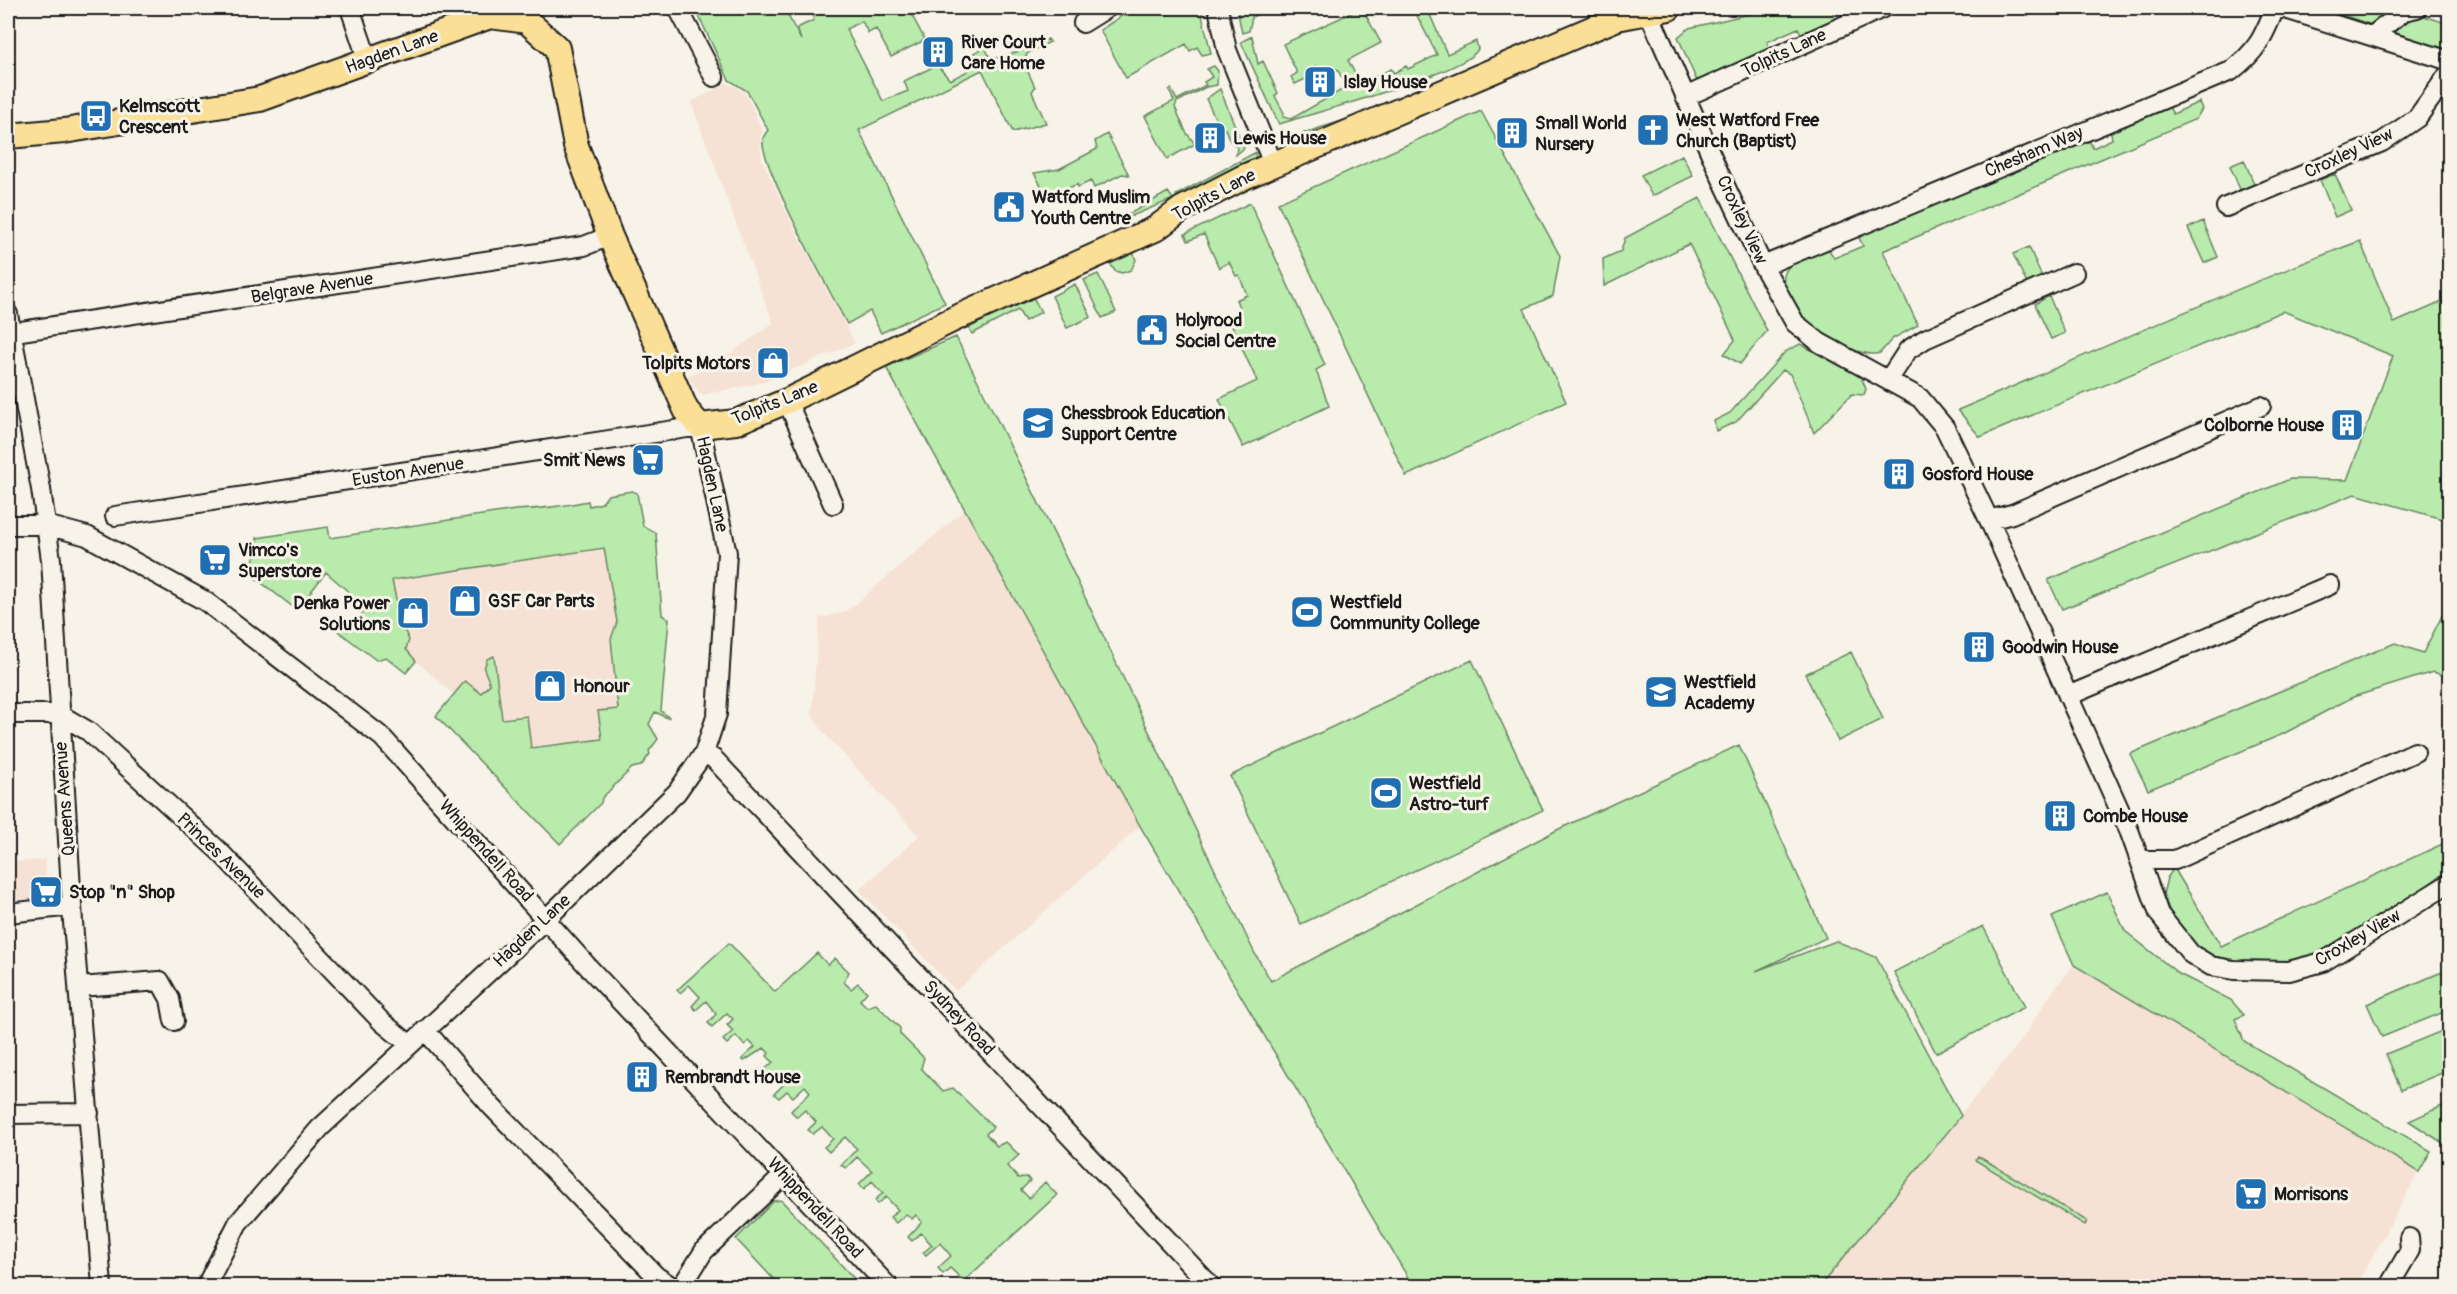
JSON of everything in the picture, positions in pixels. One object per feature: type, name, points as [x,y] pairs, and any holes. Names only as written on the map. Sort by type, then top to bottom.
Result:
[{"type":"main road","name":"Tolpits Lane","points":[[700,426],[736,422],[787,401],[954,319],[1155,229],[1182,209],[1273,164],[1617,18],[1659,10]]},
{"type":"main road","name":"Hagden Lane","points":[[8,136],[64,131],[260,99],[490,16],[530,14],[557,48],[576,146],[610,236],[686,410],[700,426]]},
{"type":"street","points":[[350,8],[368,61]]},
{"type":"street","points":[[678,8],[714,77]]},
{"type":"street","points":[[1083,23],[1107,8]]},
{"type":"street","points":[[1218,8],[1227,50],[1273,164]]},
{"type":"street","name":"Tolpits Lane","points":[[1685,98],[1883,8]]},
{"type":"street","name":"Chesham Way","points":[[1763,266],[2231,71],[2252,55],[2265,35],[2274,8]]},
{"type":"street","points":[[2282,8],[2450,61]]},
{"type":"street","points":[[2372,36],[2404,11],[2416,8]]},
{"type":"street","name":"Croxley View","points":[[1659,10],[1685,98],[1763,266],[1795,323],[1820,343],[1890,379],[1920,398],[1945,428],[1989,520],[2141,860],[2159,914],[2191,954],[2211,966],[2234,970],[2289,971],[2323,962],[2450,883]]},
{"type":"street","name":"Croxley View","points":[[2226,207],[2382,142],[2417,118],[2450,72]]},
{"type":"street","name":"Belgrave Avenue","points":[[9,333],[584,246],[610,236]]},
{"type":"street","points":[[1890,379],[1908,350],[1925,339],[2074,273]]},
{"type":"street","name":"Queens Avenue","points":[[8,314],[9,333],[45,525],[53,581],[72,906],[102,1287]]},
{"type":"street","points":[[787,401],[833,504]]},
{"type":"street","points":[[1989,520],[2012,514],[2261,406]]},
{"type":"street","name":"Euston Avenue","points":[[115,516],[700,426]]},
{"type":"street","name":"Hagden Lane","points":[[206,1287],[238,1223],[320,1128],[546,919],[677,792],[704,753],[717,714],[727,553],[700,426]]},
{"type":"street","name":"Whippendell Road","points":[[8,525],[45,525],[87,537],[205,602],[382,737],[546,919],[888,1287]]},
{"type":"street","points":[[2068,696],[2330,585]]},
{"type":"street","points":[[8,714],[59,714]]},
{"type":"street","name":"Princes Avenue","points":[[59,714],[88,731],[219,851],[382,1022],[409,1044]]},
{"type":"street","points":[[2141,860],[2175,860],[2415,752]]},
{"type":"street","name":"Sydney Road","points":[[704,753],[714,759],[1211,1287]]},
{"type":"street","points":[[8,913],[29,913],[72,906]]},
{"type":"street","points":[[79,987],[160,981],[170,999],[174,1021]]},
{"type":"street","points":[[424,1030],[492,1107],[656,1276],[670,1287]]},
{"type":"street","points":[[8,1114],[89,1113]]},
{"type":"street","points":[[682,1287],[704,1251],[784,1175]]},
{"type":"street","points":[[2389,1287],[2410,1250],[2409,1238]]},
{"type":"shaded area","points":[[727,83],[743,91],[751,104],[763,132],[760,137],[762,160],[798,236],[855,343],[761,383],[701,395],[687,376],[712,367],[773,323],[691,102]]},
{"type":"shaded area","points":[[964,510],[1140,826],[956,991],[859,890],[919,836],[824,733],[812,715],[819,618],[842,613],[856,604]]},
{"type":"shaded area","points":[[612,530],[628,707],[604,742],[551,780],[416,661],[367,608],[326,571]]},
{"type":"shaded area","points":[[45,860],[48,899],[8,899],[8,862]]},
{"type":"shaded area","points":[[2074,965],[2419,1172],[2356,1286],[1820,1286],[2020,1042],[2052,992]]},
{"type":"green space","points":[[695,8],[784,8],[801,40],[797,28],[814,20],[813,14],[826,8],[908,8],[925,40],[891,57],[876,29],[868,33],[862,21],[846,29],[883,101],[908,91],[904,81],[937,65],[950,80],[968,71],[964,62],[966,57],[985,47],[991,60],[1048,39],[1050,42],[1028,53],[1023,61],[1035,87],[1032,92],[1046,123],[1013,132],[982,70],[859,130],[945,303],[881,333],[870,311],[847,324],[772,173],[764,151],[763,138],[768,130],[747,91],[729,80]]},
{"type":"green space","points":[[1140,8],[1195,8],[1201,11],[1211,53],[1202,55],[1197,47],[1190,51],[1186,44],[1126,78],[1100,30],[1129,11]]},
{"type":"green space","points":[[1237,8],[1270,8],[1252,17],[1249,31],[1242,33]]},
{"type":"green space","points":[[1362,8],[1381,43],[1348,60],[1360,84],[1391,69],[1394,73],[1406,66],[1408,69],[1437,55],[1413,8],[1427,8],[1447,54],[1476,41],[1478,49],[1468,58],[1419,80],[1279,124],[1241,42],[1252,36],[1258,64],[1263,61],[1278,93],[1275,96],[1284,113],[1283,117],[1291,119],[1347,87],[1337,69],[1320,72],[1317,66],[1309,70],[1312,76],[1295,84],[1291,77],[1297,73],[1283,44]]},
{"type":"green space","points":[[1775,8],[1845,8],[1833,13],[1837,24],[1804,39],[1798,28],[1767,42],[1771,54],[1710,82],[1696,79],[1678,37],[1689,28]]},
{"type":"green space","points":[[2322,8],[2399,8],[2449,24],[2449,51]]},
{"type":"green space","points":[[1214,66],[1218,71],[1217,85],[1206,87],[1177,102],[1175,107],[1186,132],[1195,144],[1167,159],[1145,116],[1174,101],[1169,90],[1171,89],[1177,100],[1206,85],[1204,82],[1212,77],[1207,69]]},
{"type":"green space","points":[[1220,89],[1244,148],[1236,155],[1237,147],[1230,141],[1225,129],[1221,130],[1206,99]]},
{"type":"green space","points":[[2166,102],[2173,114],[2199,102],[2202,109],[2196,119],[1883,251],[1918,325],[1892,339],[1880,353],[1866,353],[1848,348],[1829,338],[1796,310],[1786,294],[1784,279],[1790,265],[1802,256],[1827,246],[1834,258],[1863,246],[1857,234],[2087,137],[2093,148],[2112,139],[2110,127]]},
{"type":"green space","points":[[1392,105],[1291,147],[1279,141]]},
{"type":"green space","points":[[1481,111],[1560,256],[1553,296],[1524,309],[1566,402],[1406,476],[1278,203]]},
{"type":"green space","points":[[1107,134],[1129,175],[1122,174],[1094,188],[1091,181],[1078,187],[1077,184],[1048,198],[1034,173],[1059,169],[1097,149],[1095,141]]},
{"type":"green space","points":[[1256,152],[1255,160],[1182,205],[1176,195]]},
{"type":"green space","points":[[1682,155],[1693,176],[1652,196],[1641,175]]},
{"type":"green space","points":[[2244,160],[2256,188],[2242,194],[2230,166]]},
{"type":"green space","points":[[2335,174],[2351,210],[2335,217],[2320,180]]},
{"type":"green space","points":[[1168,192],[1173,199],[1110,225]]},
{"type":"green space","points":[[1700,198],[1767,331],[1740,364],[1724,354],[1735,340],[1689,244],[1604,286],[1603,259],[1621,251],[1625,238]]},
{"type":"green space","points":[[1250,203],[1325,365],[1316,370],[1329,406],[1243,447],[1219,399],[1257,381],[1229,320],[1242,314],[1236,300],[1247,295],[1239,275],[1236,276],[1229,262],[1219,268],[1204,234],[1188,241],[1185,234]]},
{"type":"green space","points":[[2203,221],[2218,257],[2204,263],[2188,228]]},
{"type":"green space","points":[[2360,241],[2394,323],[2449,299],[2449,521],[2355,494],[2062,609],[2048,580],[2290,479],[2347,480],[2393,356],[2283,311],[1980,437],[1958,410],[2209,302]]},
{"type":"green space","points":[[2029,247],[2043,279],[2028,286],[2013,254]]},
{"type":"green space","points":[[1132,249],[1136,260],[1131,270],[1122,273],[1115,271],[1108,261]]},
{"type":"green space","points":[[1098,274],[1116,312],[1102,318],[1084,280]]},
{"type":"green space","points":[[1075,284],[1091,317],[1067,328],[1052,296]]},
{"type":"green space","points":[[1032,295],[1041,312],[1025,321],[1018,310],[972,334],[969,328]]},
{"type":"green space","points":[[2049,296],[2065,333],[2051,339],[2035,304]]},
{"type":"green space","points":[[956,337],[1071,568],[1254,952],[1271,981],[1559,829],[1739,745],[1826,938],[1756,971],[1836,941],[1876,957],[1961,1116],[1820,1286],[1413,1286],[1140,826],[886,367]]},
{"type":"green space","points":[[1800,344],[1861,377],[1866,389],[1864,395],[1852,394],[1814,433],[1790,374],[1783,370],[1736,422],[1716,431],[1714,421],[1730,413],[1785,352]]},
{"type":"green space","points":[[632,491],[637,493],[643,526],[656,533],[662,615],[669,619],[661,711],[669,717],[655,712],[649,724],[658,739],[649,751],[650,754],[641,766],[632,768],[602,798],[601,803],[560,844],[436,716],[465,681],[481,693],[490,684],[484,669],[487,659],[494,656],[502,719],[527,716],[531,748],[602,739],[598,711],[618,709],[611,639],[617,622],[604,548],[392,580],[401,623],[409,640],[406,649],[416,661],[406,673],[386,657],[376,660],[330,625],[335,619],[348,631],[367,608],[326,572],[297,610],[246,571],[256,555],[257,538],[328,527],[330,538],[515,510],[588,501],[589,506],[602,503],[608,495]]},
{"type":"green space","points":[[2449,602],[2449,677],[2433,672],[2353,697],[2283,734],[2148,790],[2130,754],[2395,643],[2423,653]]},
{"type":"green space","points":[[1851,652],[1883,719],[1838,741],[1805,674]]},
{"type":"green space","name":"Westfield Astro-turf","points":[[1472,660],[1543,810],[1301,924],[1230,776]]},
{"type":"green space","points":[[2449,841],[2449,869],[2399,907],[2317,954],[2283,963],[2227,962],[2198,949],[2171,915],[2163,894],[2167,878],[2174,868],[2221,946]]},
{"type":"green space","points":[[2107,892],[2125,931],[2179,974],[2231,1000],[2244,1015],[2235,1019],[2244,1041],[2431,1151],[2419,1172],[2074,965],[2052,917]]},
{"type":"green space","points":[[1983,926],[2025,1007],[1936,1053],[1894,972]]},
{"type":"green space","points":[[729,943],[775,992],[817,953],[828,965],[835,958],[849,972],[844,982],[851,989],[858,983],[867,992],[860,1000],[867,1007],[876,1004],[900,1028],[900,1034],[924,1058],[921,1068],[943,1091],[953,1088],[993,1127],[986,1134],[997,1146],[1006,1142],[1019,1155],[1007,1166],[1018,1178],[1027,1177],[1030,1181],[1021,1190],[1029,1198],[1045,1182],[1057,1195],[964,1281],[950,1268],[943,1274],[938,1268],[951,1256],[940,1243],[926,1255],[923,1253],[932,1245],[921,1233],[912,1241],[908,1237],[922,1222],[916,1215],[912,1219],[906,1214],[896,1223],[890,1217],[898,1210],[886,1197],[878,1204],[875,1200],[883,1193],[872,1181],[864,1189],[859,1184],[872,1171],[857,1157],[846,1168],[841,1165],[857,1149],[845,1137],[829,1152],[824,1147],[833,1139],[822,1127],[813,1134],[808,1130],[816,1122],[805,1110],[797,1117],[791,1111],[810,1092],[805,1086],[793,1097],[787,1091],[779,1098],[774,1094],[783,1085],[771,1073],[763,1081],[758,1076],[773,1062],[767,1056],[769,1053],[764,1048],[744,1061],[742,1059],[755,1047],[749,1041],[744,1045],[736,1036],[727,1044],[723,1040],[733,1031],[727,1025],[733,1019],[727,1013],[712,1027],[708,1023],[716,1014],[706,1001],[696,1010],[692,1006],[700,997],[689,985],[680,993],[677,990]]},
{"type":"green space","points":[[2449,969],[2449,1010],[2382,1037],[2367,1004]]},
{"type":"green space","points":[[2449,1028],[2449,1070],[2401,1090],[2386,1054]]},
{"type":"green space","points":[[2449,1103],[2449,1147],[2409,1121]]},
{"type":"green space","points":[[1978,1156],[2087,1221],[2085,1225],[1975,1160]]},
{"type":"green space","points":[[781,1200],[861,1286],[780,1286],[736,1239],[774,1201]]},
{"type":"place","name":"River Court Care Home","points":[[938,52]]},
{"type":"place","name":"Islay House","points":[[1320,82]]},
{"type":"place","name":"Kelmscott Crescent","points":[[96,116]]},
{"type":"place","name":"West Watford Free Church (Baptist)","points":[[1653,130]]},
{"type":"place","name":"Small World Nursery","points":[[1512,133]]},
{"type":"place","name":"Lewis House","points":[[1210,138]]},
{"type":"place","name":"Watford Muslim Youth Centre","points":[[1009,207]]},
{"type":"place","name":"Holyrood Social Centre","points":[[1152,330]]},
{"type":"place","name":"Tolpits Motors","points":[[773,363]]},
{"type":"place","name":"Chessbrook Education Support Centre","points":[[1038,423]]},
{"type":"place","name":"Colborne House","points":[[2347,425]]},
{"type":"place","name":"Smit News","points":[[648,460]]},
{"type":"place","name":"Gosford House","points":[[1899,474]]},
{"type":"place","name":"Vimco's Superstore","points":[[215,560]]},
{"type":"place","name":"GSF Car Parts","points":[[465,601]]},
{"type":"place","name":"Westfield Community College","points":[[1307,612]]},
{"type":"place","name":"Denka Power Solutions","points":[[413,613]]},
{"type":"place","name":"Goodwin House","points":[[1979,647]]},
{"type":"place","name":"Honour","points":[[550,686]]},
{"type":"place","name":"Westfield Academy","points":[[1661,692]]},
{"type":"place","name":"Westfield Astro-turf","points":[[1386,793]]},
{"type":"place","name":"Combe House","points":[[2060,816]]},
{"type":"place","name":"Stop \"n\" Shop","points":[[46,892]]},
{"type":"place","name":"Rembrandt House","points":[[642,1077]]},
{"type":"place","name":"Morrisons","points":[[2251,1194]]}]
